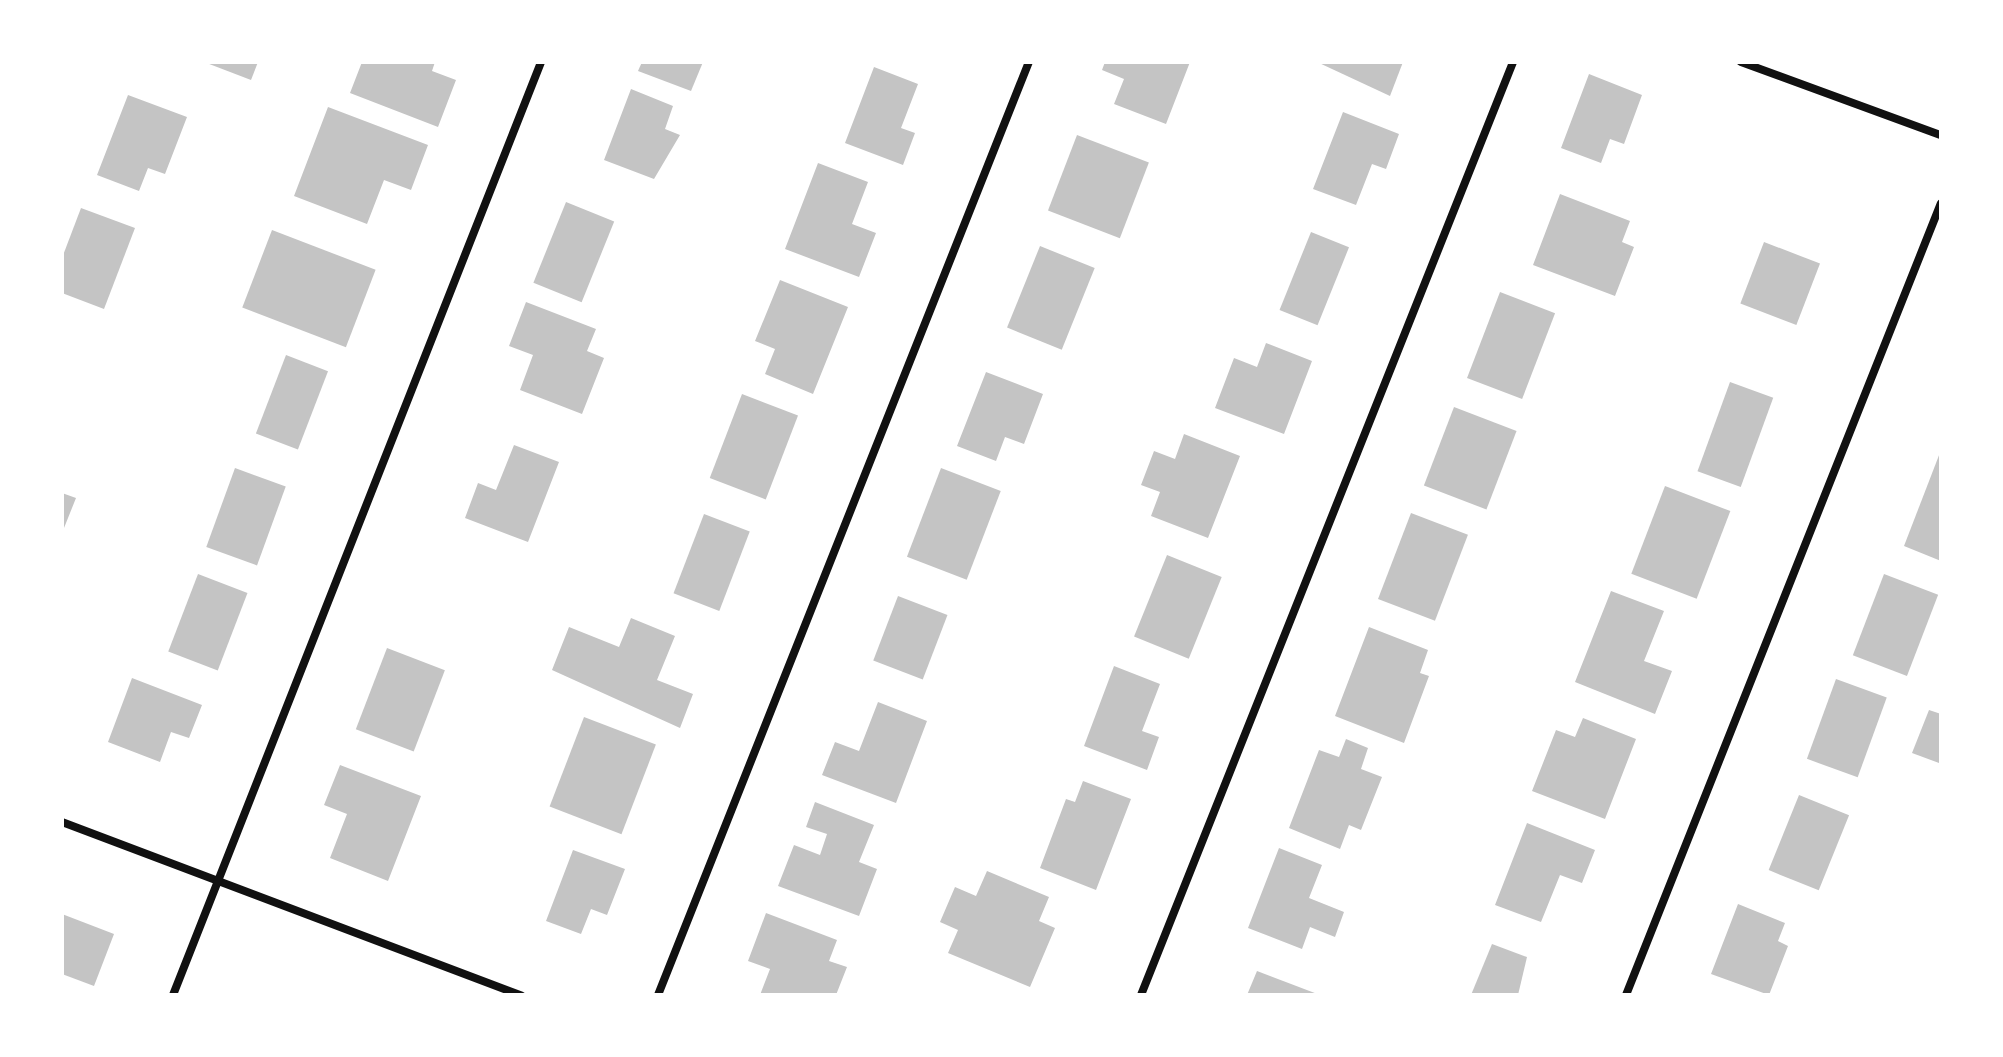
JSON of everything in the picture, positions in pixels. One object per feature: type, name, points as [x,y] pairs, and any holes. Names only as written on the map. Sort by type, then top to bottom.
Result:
[{"type":"street","points":[[173,995],[541,62]]},
{"type":"street","points":[[658,995],[1029,62]]},
{"type":"street","points":[[1141,995],[1513,62]]},
{"type":"street","points":[[1741,62],[1941,135]]},
{"type":"street","points":[[1626,995],[1941,203]]},
{"type":"street","points":[[62,822],[521,995]]},
{"type":"building","points":[[204,62],[258,62],[251,80]]},
{"type":"building","points":[[362,62],[435,62],[432,71],[456,80],[438,127],[350,93]]},
{"type":"building","points":[[642,62],[703,62],[691,91],[638,71]]},
{"type":"building","points":[[1105,62],[1190,62],[1166,124],[1114,104],[1124,79],[1102,70]]},
{"type":"building","points":[[1317,62],[1403,62],[1390,96]]},
{"type":"building","points":[[874,67],[918,84],[901,128],[915,133],[903,165],[845,143]]},
{"type":"building","points":[[1589,74],[1642,95],[1624,144],[1610,139],[1601,163],[1561,148]]},
{"type":"building","points":[[631,89],[673,106],[665,129],[680,135],[654,179],[604,160]]},
{"type":"building","points":[[128,95],[187,117],[165,174],[148,168],[139,191],[97,175]]},
{"type":"building","points":[[328,107],[428,145],[411,190],[384,180],[367,224],[294,196]]},
{"type":"building","points":[[1343,112],[1399,134],[1386,169],[1372,164],[1356,205],[1313,189]]},
{"type":"building","points":[[1077,135],[1149,163],[1120,238],[1048,211]]},
{"type":"building","points":[[818,163],[868,182],[852,224],[876,233],[859,277],[785,249]]},
{"type":"building","points":[[1560,194],[1630,221],[1622,242],[1634,247],[1615,296],[1533,265]]},
{"type":"building","points":[[566,202],[614,221],[582,302],[533,283]]},
{"type":"building","points":[[81,208],[135,228],[104,309],[62,293],[62,258]]},
{"type":"building","points":[[272,230],[376,270],[346,347],[242,307]]},
{"type":"building","points":[[1311,232],[1349,247],[1318,325],[1280,310]]},
{"type":"building","points":[[1764,242],[1820,264],[1796,325],[1740,304]]},
{"type":"building","points":[[1040,246],[1095,268],[1062,350],[1007,328]]},
{"type":"building","points":[[780,280],[848,307],[813,394],[765,374],[775,349],[755,341]]},
{"type":"building","points":[[1500,292],[1555,313],[1522,399],[1467,378]]},
{"type":"building","points":[[526,302],[596,329],[587,351],[604,358],[582,414],[520,390],[533,355],[509,346]]},
{"type":"building","points":[[1266,343],[1312,361],[1284,434],[1215,408],[1234,358],[1257,367]]},
{"type":"building","points":[[286,355],[328,371],[298,450],[256,433]]},
{"type":"building","points":[[986,372],[1043,394],[1024,444],[1005,437],[996,461],[957,446]]},
{"type":"building","points":[[1730,382],[1773,398],[1741,487],[1698,471]]},
{"type":"building","points":[[742,394],[798,416],[766,500],[710,478]]},
{"type":"building","points":[[1454,407],[1517,431],[1486,509],[1424,485]]},
{"type":"building","points":[[1184,434],[1240,456],[1208,538],[1151,516],[1160,492],[1141,485],[1154,451],[1175,459]]},
{"type":"building","points":[[514,445],[559,462],[528,542],[465,518],[478,483],[496,490]]},
{"type":"building","points":[[1941,450],[1941,561],[1904,546]]},
{"type":"building","points":[[235,468],[286,486],[257,565],[206,547]]},
{"type":"building","points":[[941,468],[1001,491],[967,580],[907,557]]},
{"type":"building","points":[[1665,486],[1730,511],[1697,599],[1631,574]]},
{"type":"building","points":[[62,493],[76,498],[62,533]]},
{"type":"building","points":[[1411,513],[1468,535],[1435,621],[1378,599]]},
{"type":"building","points":[[704,514],[750,532],[719,611],[674,593]]},
{"type":"building","points":[[1167,555],[1222,577],[1189,659],[1134,637]]},
{"type":"building","points":[[198,574],[247,593],[218,670],[168,651]]},
{"type":"building","points":[[1884,574],[1938,595],[1907,676],[1853,655]]},
{"type":"building","points":[[1611,591],[1664,611],[1644,661],[1672,671],[1655,714],[1575,682]]},
{"type":"building","points":[[898,596],[947,615],[923,679],[873,660]]},
{"type":"building","points":[[631,618],[675,636],[657,680],[693,694],[680,728],[552,670],[569,627],[619,647]]},
{"type":"building","points":[[1369,627],[1428,650],[1420,673],[1429,676],[1404,743],[1335,716]]},
{"type":"building","points":[[387,648],[445,670],[414,751],[356,729]]},
{"type":"building","points":[[1114,666],[1160,684],[1142,731],[1159,737],[1147,770],[1084,746]]},
{"type":"building","points":[[132,678],[202,705],[189,738],[171,732],[160,762],[108,742]]},
{"type":"building","points":[[1836,679],[1887,697],[1858,777],[1807,759]]},
{"type":"building","points":[[878,702],[927,721],[896,803],[822,775],[835,742],[859,751]]},
{"type":"building","points":[[1929,710],[1941,714],[1939,763],[1912,753]]},
{"type":"building","points":[[584,717],[656,745],[621,834],[550,807]]},
{"type":"building","points":[[1583,718],[1636,739],[1605,819],[1532,791],[1556,730],[1575,737]]},
{"type":"building","points":[[1346,739],[1368,748],[1361,769],[1382,777],[1361,830],[1349,825],[1340,849],[1289,828],[1319,750],[1339,757]]},
{"type":"building","points":[[340,765],[421,796],[388,881],[330,858],[347,814],[324,805]]},
{"type":"building","points":[[1083,781],[1131,799],[1096,890],[1040,868],[1066,799],[1075,802]]},
{"type":"building","points":[[1799,795],[1849,815],[1819,890],[1769,870]]},
{"type":"building","points":[[815,802],[874,825],[859,862],[877,869],[859,916],[778,886],[794,845],[820,855],[827,834],[806,827]]},
{"type":"building","points":[[1527,823],[1595,850],[1582,883],[1560,875],[1541,922],[1495,905]]},
{"type":"building","points":[[1279,848],[1322,865],[1309,898],[1344,912],[1335,937],[1310,927],[1302,949],[1248,928]]},
{"type":"building","points":[[573,850],[625,869],[607,915],[591,909],[581,934],[546,921]]},
{"type":"building","points":[[987,871],[1049,897],[1039,921],[1055,928],[1030,987],[948,953],[958,930],[940,922],[955,887],[976,896]]},
{"type":"building","points":[[1738,904],[1785,923],[1778,941],[1788,946],[1769,995],[1711,974]]},
{"type":"building","points":[[766,913],[837,940],[829,961],[847,967],[836,995],[760,995],[770,969],[748,961]]},
{"type":"building","points":[[62,914],[114,934],[94,986],[62,974]]},
{"type":"building","points":[[1492,944],[1527,957],[1518,995],[1471,995]]},
{"type":"building","points":[[1257,971],[1320,995],[1247,995]]}]
